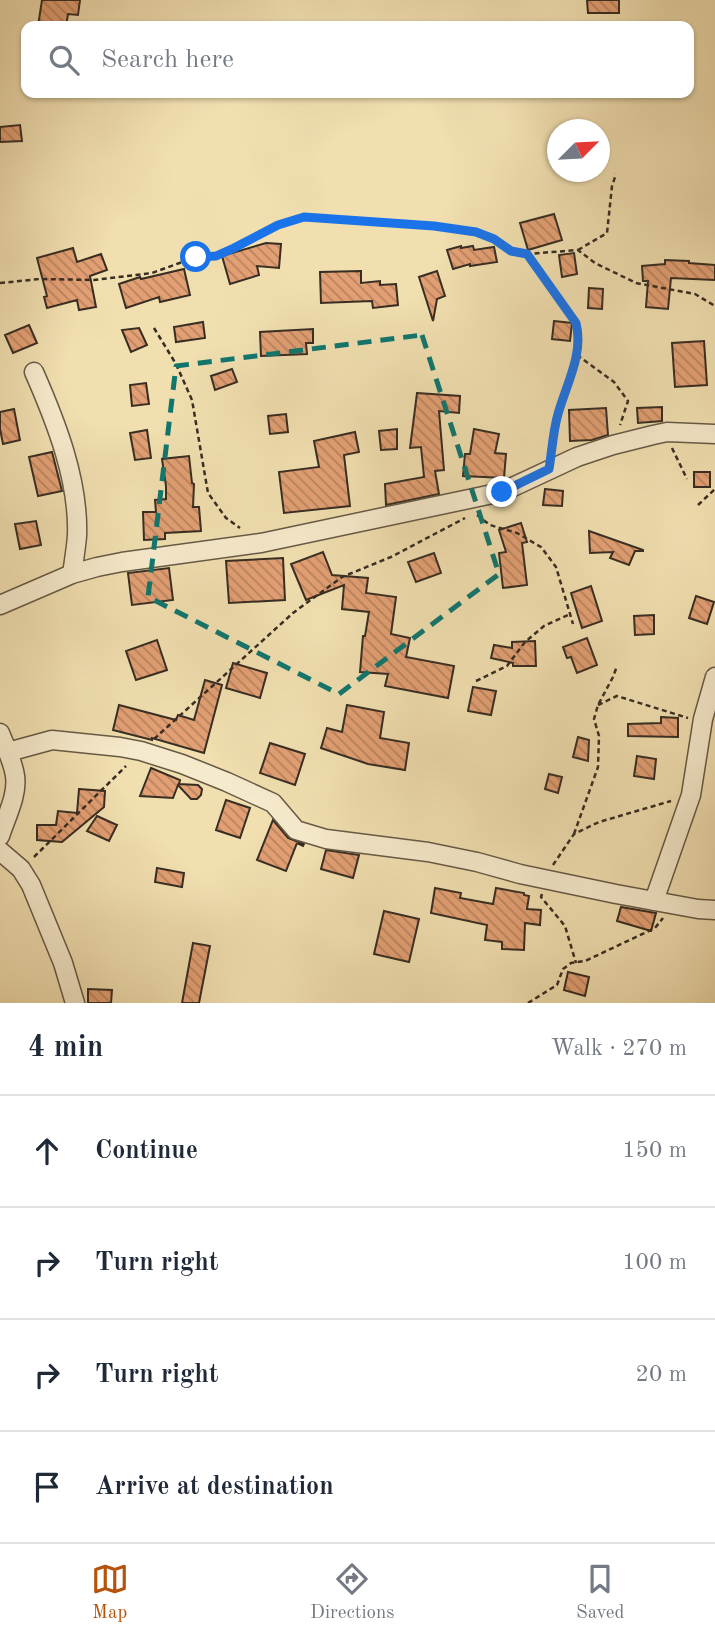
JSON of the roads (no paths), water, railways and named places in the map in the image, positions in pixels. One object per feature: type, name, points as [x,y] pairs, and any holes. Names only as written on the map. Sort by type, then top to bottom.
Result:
[{"type":"street","points":[[34,372],[60,434],[76,506],[77,536],[72,574]]},
{"type":"street","points":[[0,605],[72,574],[122,562],[261,543],[502,492],[577,457],[667,432],[715,434]]},
{"type":"street","points":[[654,901],[691,795],[703,719],[715,677]]},
{"type":"street","points":[[0,733],[15,777],[10,807],[0,836]]},
{"type":"street","points":[[8,752],[52,740],[141,751],[182,764],[273,803],[296,831],[326,839],[452,857],[520,874],[654,901],[715,910]]},
{"type":"street","points":[[0,850],[21,869],[31,885],[47,920],[75,1003]]}]
